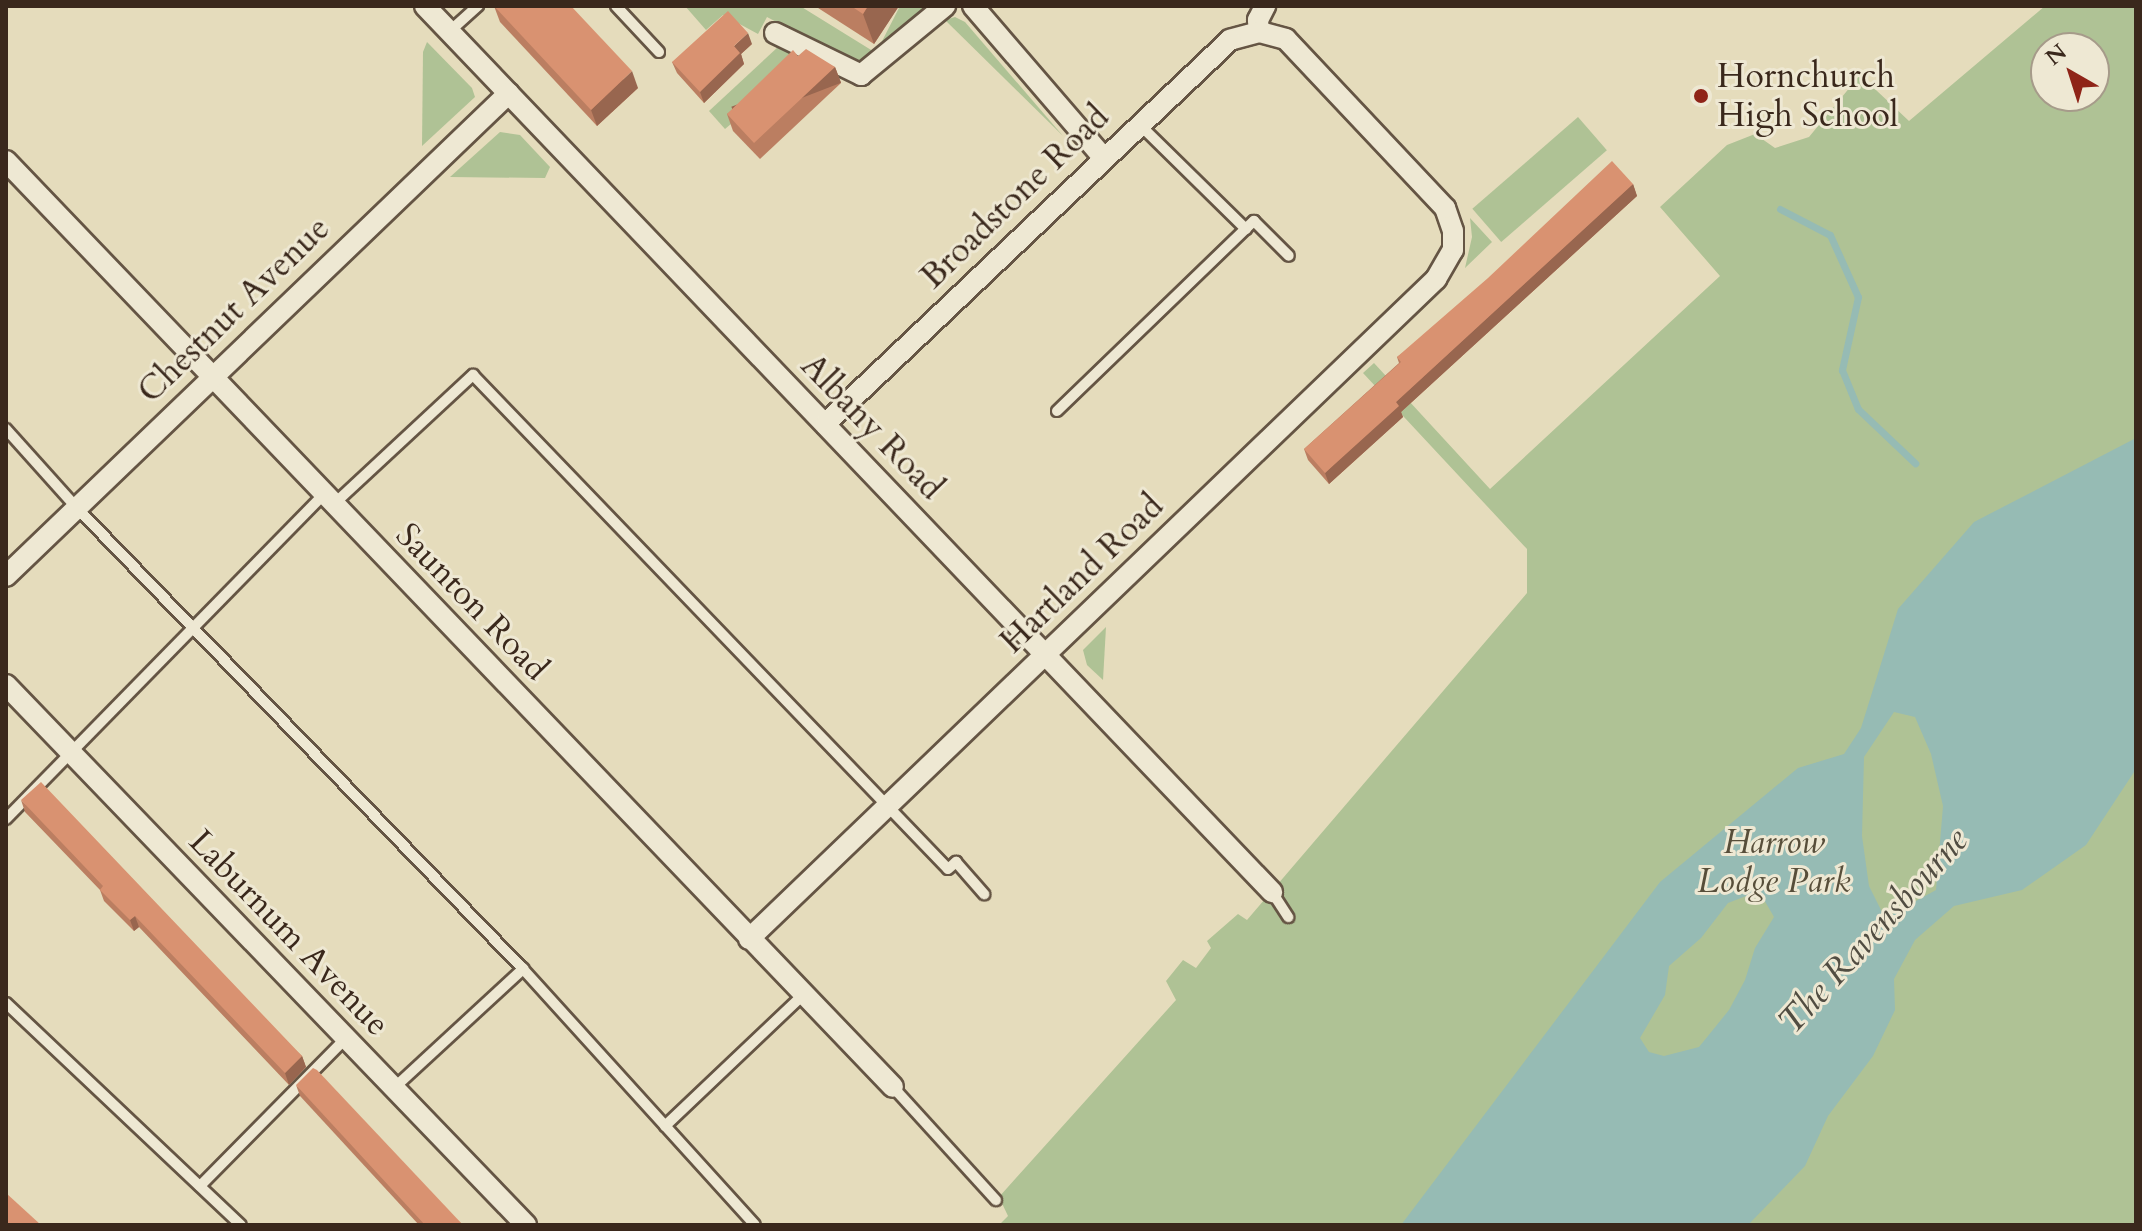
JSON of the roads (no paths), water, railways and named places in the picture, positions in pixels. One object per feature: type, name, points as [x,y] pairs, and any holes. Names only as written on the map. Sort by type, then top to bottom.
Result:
[{"type":"street","name":"Albany Road","points":[[425,6],[1272,892]]},
{"type":"street","points":[[775,33],[861,75],[945,6]]},
{"type":"street","points":[[973,6],[1103,157]]},
{"type":"street","points":[[1259,32],[1258,20],[1265,6]]},
{"type":"street","name":"Broadstone Road","points":[[825,424],[1103,157],[1230,40],[1259,32]]},
{"type":"street","name":"Hartland Road","points":[[749,939],[1436,279],[1453,250],[1453,231],[1445,208],[1286,39],[1259,32]]},
{"type":"street","name":"Chestnut Avenue","points":[[6,576],[75,506],[509,93]]},
{"type":"street","name":"Saunton Road","points":[[6,161],[893,1087]]},
{"type":"street","name":"Laburnum Avenue","points":[[6,685],[526,1225]]},
{"type":"lane","points":[[450,31],[478,6]]},
{"type":"lane","points":[[616,6],[659,52]]},
{"type":"lane","points":[[1139,124],[1246,229]]},
{"type":"lane","points":[[1057,411],[1254,221],[1289,256]]},
{"type":"lane","points":[[6,819],[192,626],[329,499],[473,375],[948,869],[956,862],[984,894]]},
{"type":"lane","points":[[6,429],[75,506],[523,969],[755,1225]]},
{"type":"lane","points":[[1272,892],[1288,917]]},
{"type":"lane","points":[[394,1088],[523,969]]},
{"type":"lane","points":[[665,1126],[803,995]]},
{"type":"lane","points":[[6,1003],[241,1225]]},
{"type":"lane","points":[[200,1186],[346,1038]]},
{"type":"lane","points":[[893,1087],[996,1200]]},
{"type":"water","name":"The Ravensbourne","points":[[2136,438],[2136,769],[2086,845],[2022,890],[1954,906],[1915,940],[1894,979],[1895,1010],[1873,1056],[1828,1116],[1805,1166],[1748,1225],[1401,1225],[1660,882],[1798,768],[1844,754],[1861,728],[1898,609],[1974,522]],"holes":[[[1894,712],[1915,717],[1931,754],[1943,806],[1936,890],[1885,918],[1869,886],[1862,836],[1864,757]],[[1759,891],[1774,917],[1755,948],[1745,980],[1729,1010],[1699,1047],[1664,1056],[1649,1052],[1640,1038],[1665,995],[1669,966],[1701,938],[1728,903]]]},
{"type":"waterway","points":[[1780,209],[1830,235],[1858,297],[1842,370],[1858,409],[1915,463]]},
{"type":"place","name":"Hornchurch High School","points":[[1701,96]]},
{"type":"park label","name":"Harrow Lodge Park","points":[[1774,862]]}]
